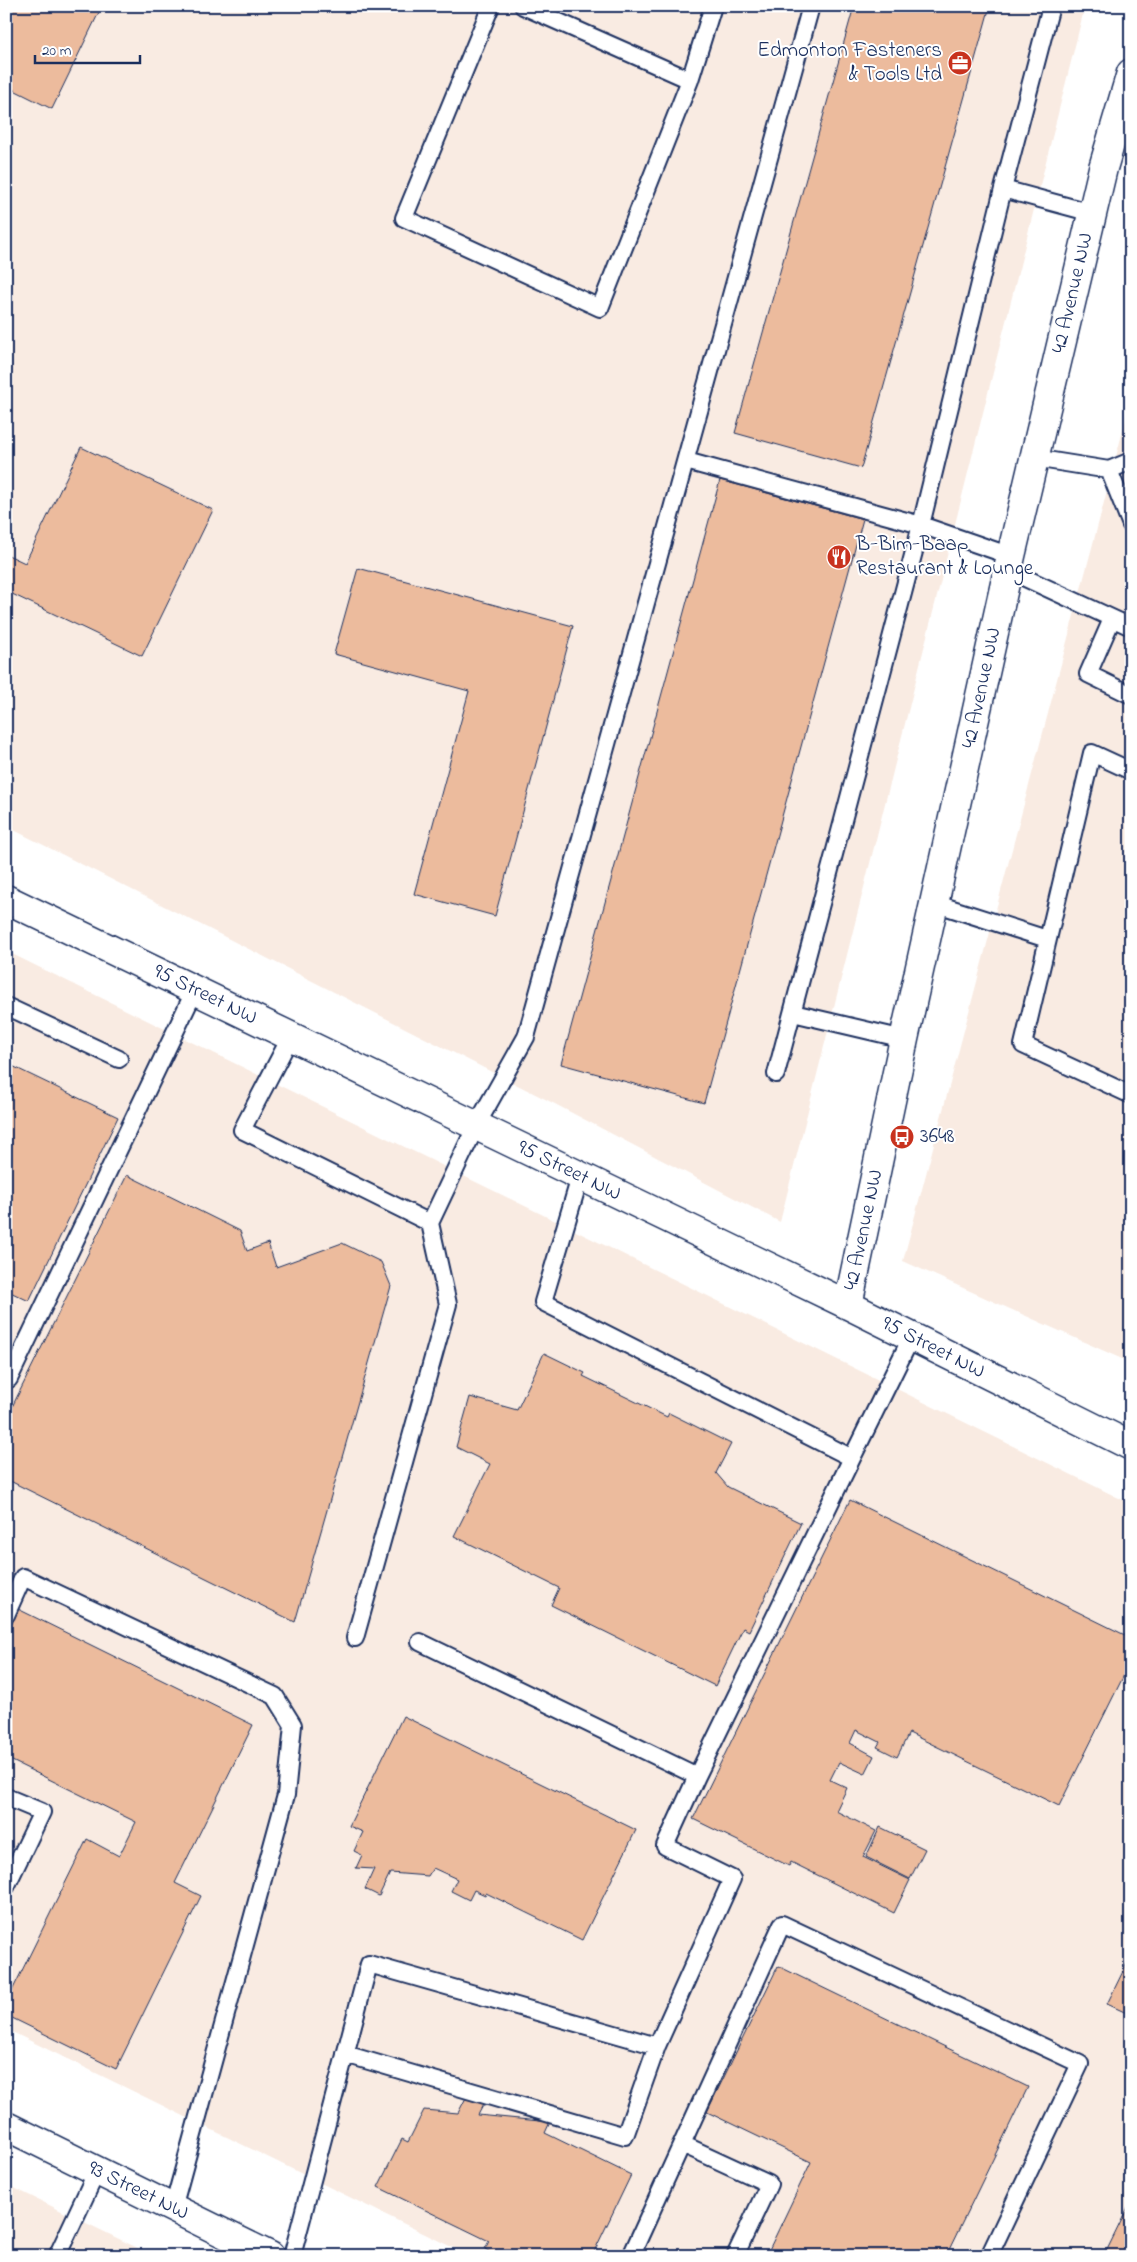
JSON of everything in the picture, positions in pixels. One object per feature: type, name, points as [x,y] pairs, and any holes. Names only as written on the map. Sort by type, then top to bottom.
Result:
[{"type":"street","name":"42 Avenue NW","points":[[848,1305],[904,1039],[1034,458],[1092,213],[1115,123],[1131,73]]},
{"type":"street","name":"95 Street NW","points":[[6,899],[848,1305],[1131,1446]]},
{"type":"street","name":"93 Street NW","points":[[6,2126],[270,2256]]},
{"type":"lane","points":[[491,6],[404,218],[600,308],[690,80],[713,6]]},
{"type":"lane","points":[[523,6],[690,80]]},
{"type":"lane","points":[[355,1638],[448,1304],[430,1223],[476,1126],[526,1037],[812,6]]},
{"type":"lane","points":[[776,1074],[921,525],[1003,189],[1051,6]]},
{"type":"lane","points":[[1003,189],[1092,213]]},
{"type":"lane","points":[[1034,458],[1109,470],[1131,461]]},
{"type":"lane","points":[[686,462],[921,525],[1010,563],[1112,620],[1131,627]]},
{"type":"lane","points":[[1109,470],[1131,525]]},
{"type":"lane","points":[[1112,620],[1088,674],[1131,695]]},
{"type":"lane","points":[[1131,771],[1092,753],[1046,939],[1023,1045],[1131,1095]]},
{"type":"lane","points":[[934,903],[1046,939]]},
{"type":"lane","points":[[6,1378],[9,1379],[195,990]]},
{"type":"lane","points":[[6,1006],[119,1059]]},
{"type":"lane","points":[[793,1013],[904,1039]]},
{"type":"lane","points":[[291,1036],[242,1130],[430,1223]]},
{"type":"lane","points":[[580,1177],[543,1302],[852,1458]]},
{"type":"lane","points":[[345,2054],[625,2136],[657,2046],[732,1879],[665,1846],[697,1776],[912,1338]]},
{"type":"lane","points":[[6,1615],[23,1577],[275,1696],[293,1725],[286,1795],[173,2208]]},
{"type":"lane","points":[[420,1642],[697,1776]]},
{"type":"lane","points":[[6,1797],[42,1812],[6,1887]]},
{"type":"lane","points":[[631,2256],[782,1924],[1080,2064],[988,2256]]},
{"type":"lane","points":[[292,2256],[369,1964],[657,2046]]},
{"type":"lane","points":[[682,2144],[768,2184],[735,2256]]},
{"type":"lane","points":[[57,2256],[97,2171]]},
{"type":"shaded area","points":[[6,6],[1085,6],[780,1222],[553,1103],[6,826]]},
{"type":"shaded area","points":[[1131,400],[1131,1363],[903,1261]]},
{"type":"shaded area","points":[[6,951],[1131,1504],[1131,2256],[470,2256],[6,2029]]},
{"type":"shaded area","points":[[6,2184],[154,2256],[6,2256]]},
{"type":"building","points":[[6,6],[102,6],[52,109],[6,86]]},
{"type":"building","points":[[854,6],[990,6],[861,468],[735,433]]},
{"type":"building","points":[[81,447],[213,510],[142,656],[10,593],[6,600],[6,554],[25,563]]},
{"type":"building","points":[[720,480],[863,519],[704,1103],[561,1064]]},
{"type":"building","points":[[358,568],[573,626],[495,916],[414,894],[469,691],[334,654]]},
{"type":"building","points":[[6,1063],[118,1117],[29,1301],[6,1290]]},
{"type":"building","points":[[127,1175],[240,1231],[247,1251],[268,1243],[276,1267],[342,1243],[381,1262],[391,1286],[295,1622],[6,1479],[6,1419]]},
{"type":"building","points":[[544,1353],[585,1373],[583,1376],[667,1417],[669,1413],[731,1444],[716,1473],[728,1487],[801,1523],[749,1631],[743,1628],[715,1686],[551,1605],[559,1588],[454,1536],[490,1464],[456,1447],[470,1397],[517,1410]]},
{"type":"building","points":[[850,1500],[1131,1638],[1131,1661],[1059,1806],[909,1733],[897,1757],[877,1747],[880,1742],[856,1730],[850,1743],[874,1756],[865,1774],[839,1762],[830,1780],[847,1788],[836,1811],[876,1831],[863,1857],[910,1880],[894,1913],[791,1862],[789,1866],[693,1819]]},
{"type":"building","points":[[16,1608],[253,1725],[175,1883],[201,1896],[116,2069],[6,2015],[6,2003],[87,1839],[119,1856],[136,1822],[6,1758],[6,1630]]},
{"type":"building","points":[[403,1716],[636,1830],[582,1940],[486,1893],[485,1895],[474,1890],[469,1900],[451,1891],[457,1879],[433,1868],[428,1876],[390,1873],[379,1896],[365,1889],[374,1869],[356,1868],[362,1855],[354,1851],[363,1832],[349,1826]]},
{"type":"building","points":[[880,1827],[925,1849],[910,1879],[866,1857]]},
{"type":"building","points":[[1131,1955],[1131,2015],[1107,2004]]},
{"type":"building","points":[[778,1966],[1028,2087],[946,2256],[766,2256],[811,2162],[707,2112]]},
{"type":"building","points":[[469,2092],[486,2100],[478,2115],[550,2122],[545,2133],[631,2175],[592,2256],[498,2256],[485,2249],[489,2241],[378,2187],[402,2139],[408,2142],[424,2110],[458,2113]]},
{"type":"building","points":[[1131,2201],[1131,2256],[1104,2256]]},
{"type":"place","name":"Edmonton Fasteners & Tools Ltd","points":[[960,63]]},
{"type":"place","name":"B-Bim-Baap Restaurant & Lounge","points":[[839,557]]},
{"type":"place","name":"3648","points":[[902,1137]]}]
